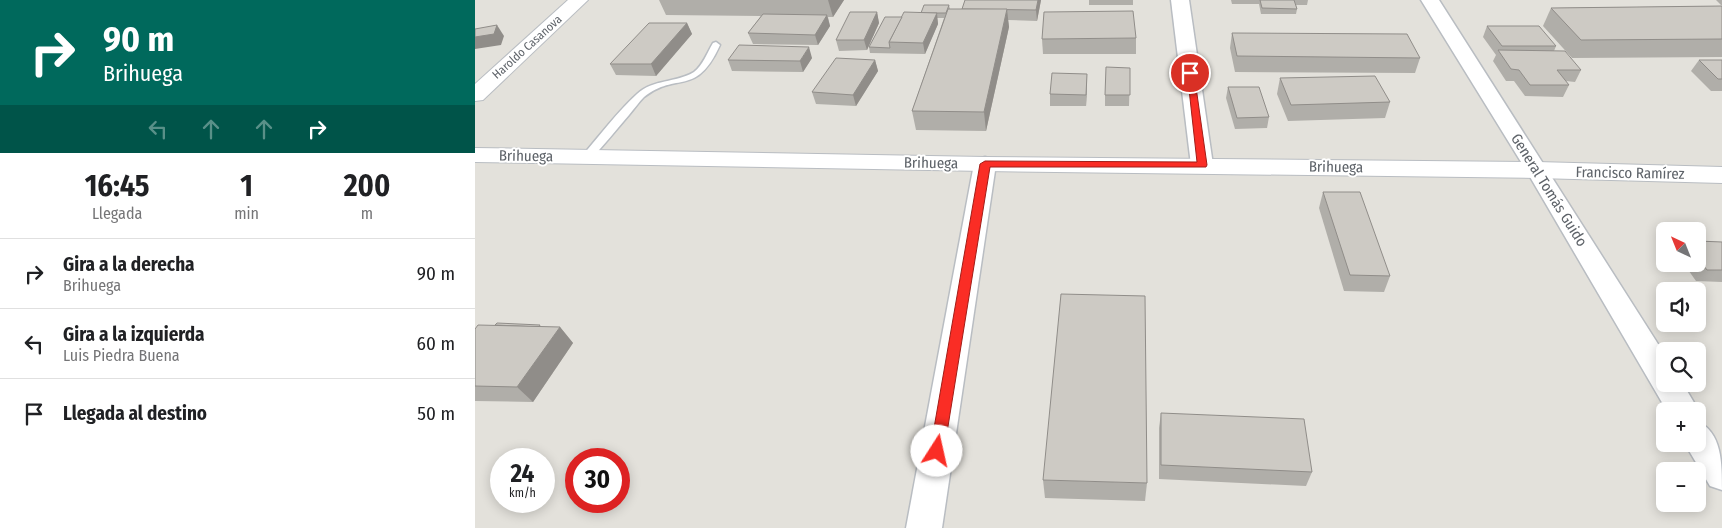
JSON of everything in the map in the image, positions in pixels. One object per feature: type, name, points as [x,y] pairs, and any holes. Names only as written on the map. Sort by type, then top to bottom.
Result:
[{"type":"street","name":"Haroldo Casanova","points":[[475,94],[579,0]]},
{"type":"street","points":[[1181,0],[1202,165]]},
{"type":"street","name":"General Tomás Guido","points":[[1430,0],[1537,170],[1656,366]]},
{"type":"street","name":"Brihuega","points":[[475,155],[985,164],[1537,170]]},
{"type":"street","points":[[925,528],[985,164]]},
{"type":"street","name":"Francisco Ramírez","points":[[1537,170],[1722,175]]},
{"type":"street","points":[[1706,449],[1722,475]]},
{"type":"lane","points":[[587,157],[641,94],[662,84],[684,80],[698,73],[709,60],[717,44]]},
{"type":"shaded area","points":[[475,0],[1722,0],[1722,528],[475,528]]},
{"type":"building","points":[[965,0],[1038,0],[1036,10],[962,9]]},
{"type":"building","points":[[1260,0],[1294,0],[1297,9],[1262,8]]},
{"type":"building","points":[[924,5],[949,5],[946,13],[921,13]]},
{"type":"building","points":[[1722,6],[1722,39],[1581,40],[1551,8]]},
{"type":"building","points":[[948,9],[1007,9],[984,112],[912,111]]},
{"type":"building","points":[[1133,11],[1136,38],[1042,39],[1044,12]]},
{"type":"building","points":[[850,12],[877,12],[864,40],[836,40]]},
{"type":"building","points":[[904,12],[937,13],[923,43],[889,42]]},
{"type":"building","points":[[763,14],[827,15],[815,35],[748,33]]},
{"type":"building","points":[[885,17],[902,17],[889,42],[890,48],[869,47]]},
{"type":"building","points":[[649,23],[687,23],[651,64],[610,64]]},
{"type":"building","points":[[497,25],[494,34],[475,37],[475,29]]},
{"type":"building","points":[[1487,26],[1539,26],[1556,46],[1502,46]]},
{"type":"building","points":[[1232,33],[1407,34],[1420,58],[1237,56]]},
{"type":"building","points":[[739,45],[809,47],[800,61],[728,60]]},
{"type":"building","points":[[1498,50],[1565,51],[1581,70],[1557,70],[1569,85],[1530,85],[1519,70],[1511,69]]},
{"type":"building","points":[[836,58],[875,60],[853,95],[812,92]]},
{"type":"building","points":[[1699,60],[1722,60],[1722,79],[1718,79]]},
{"type":"building","points":[[1106,67],[1130,68],[1130,95],[1105,95]]},
{"type":"building","points":[[1052,73],[1087,74],[1086,95],[1050,94]]},
{"type":"building","points":[[1375,76],[1390,102],[1291,105],[1280,78]]},
{"type":"building","points":[[1228,87],[1259,87],[1269,117],[1237,118]]},
{"type":"building","points":[[1323,192],[1360,192],[1390,276],[1350,275]]},
{"type":"building","points":[[1706,241],[1722,242],[1722,270],[1707,270]]},
{"type":"building","points":[[1061,294],[1145,296],[1147,483],[1043,480]]},
{"type":"building","points":[[497,323],[540,325],[539,327],[495,325]]},
{"type":"building","points":[[478,325],[560,327],[517,387],[475,386],[475,329]]},
{"type":"building","points":[[1161,413],[1304,419],[1312,472],[1161,465]]},
{"type":"route","points":[[937,451],[985,164],[1202,165],[1190,73]]}]
